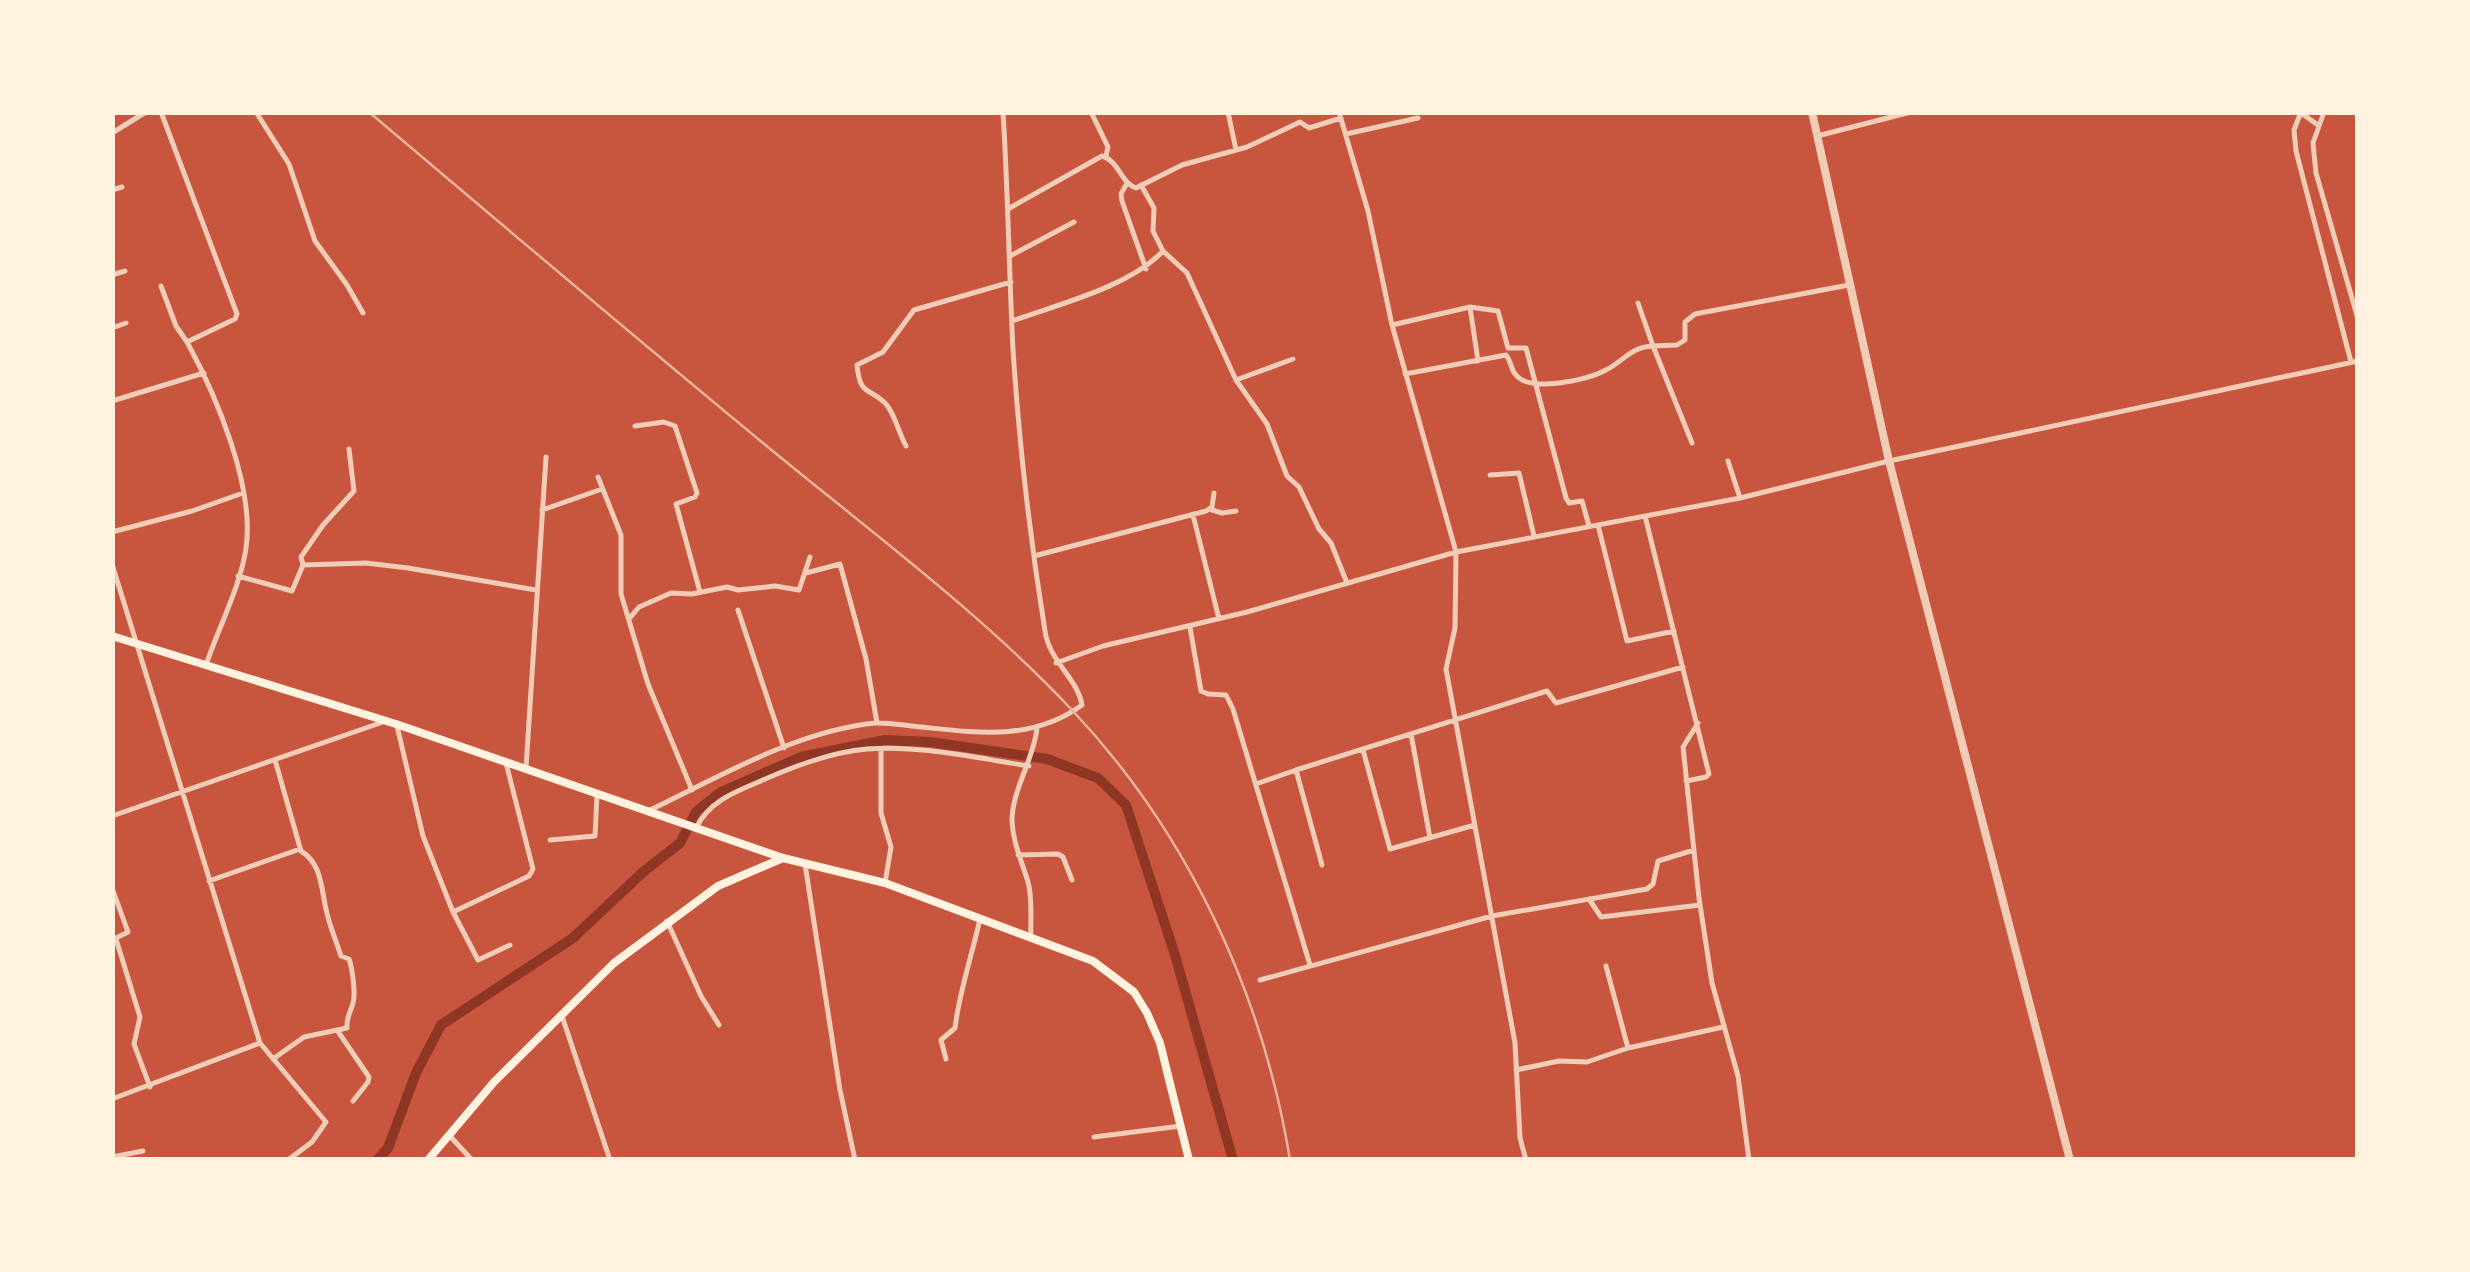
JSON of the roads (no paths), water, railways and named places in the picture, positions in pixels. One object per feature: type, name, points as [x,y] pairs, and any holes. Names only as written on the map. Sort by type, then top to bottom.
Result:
[{"type":"main road","points":[[112,636],[396,724],[783,858],[885,883],[1094,961],[1134,992],[1160,1042],[1189,1160]]},
{"type":"main road","points":[[756,870],[760,848]]},
{"type":"main road","points":[[428,1160],[494,1082],[614,963],[718,886],[783,858]]},
{"type":"street","points":[[112,133],[146,112]]},
{"type":"street","points":[[162,112],[236,314],[235,319],[187,342]]},
{"type":"street","points":[[256,112],[289,164],[314,240],[348,285],[363,313]]},
{"type":"street","points":[[648,811],[784,748],[877,723],[954,730],[1037,730],[1082,704],[1080,694],[1056,662],[1046,640],[1034,556],[1012,321],[1003,112]]},
{"type":"street","points":[[1008,208],[1106,156],[1108,148],[1091,112]]},
{"type":"street","points":[[1228,112],[1236,150]]},
{"type":"street","points":[[1812,112],[1889,461],[2070,1160]]},
{"type":"street","points":[[1817,136],[1911,112]]},
{"type":"street","points":[[2324,112],[2316,123],[2313,142],[2316,173],[2358,319]]},
{"type":"street","points":[[1056,662],[1102,646],[1219,619],[1456,552],[1740,498],[1889,461],[2355,362],[2296,150],[2294,130],[2302,114],[2316,123]]},
{"type":"street","points":[[1106,156],[1131,187],[1141,186],[1182,165],[1262,141],[1298,123],[1309,128],[1340,115],[1368,211],[1392,326],[1456,552],[1456,624],[1446,665],[1515,1043],[1520,1138],[1526,1160]]},
{"type":"street","points":[[1346,134],[1418,118]]},
{"type":"street","points":[[1127,183],[1121,194],[1122,202],[1146,268]]},
{"type":"street","points":[[112,190],[122,186]]},
{"type":"street","points":[[1141,186],[1154,208],[1153,231],[1162,251],[1186,272],[1236,380],[1267,424],[1287,476],[1299,487],[1319,529],[1331,543],[1346,583]]},
{"type":"street","points":[[1010,256],[1074,222]]},
{"type":"street","points":[[1012,321],[1146,268],[1162,251]]},
{"type":"street","points":[[112,276],[126,271]]},
{"type":"street","points":[[906,446],[886,403],[865,390],[858,365],[883,352],[914,310],[1011,282]]},
{"type":"street","points":[[1405,374],[1508,356],[1515,375],[1537,385],[1590,377],[1632,350],[1681,344],[1686,340],[1685,322],[1696,314],[1850,285]]},
{"type":"street","points":[[161,286],[176,326],[204,373],[234,450],[243,492],[247,544],[206,665]]},
{"type":"street","points":[[1638,304],[1692,443]]},
{"type":"street","points":[[1392,326],[1470,307],[1498,310],[1505,344],[1508,348],[1526,348],[1567,500],[1582,500],[1589,526]]},
{"type":"street","points":[[1470,307],[1478,360]]},
{"type":"street","points":[[112,328],[126,324]]},
{"type":"street","points":[[1236,380],[1293,359]]},
{"type":"street","points":[[112,402],[204,373]]},
{"type":"street","points":[[635,426],[664,422],[675,426],[696,492],[696,497],[676,504],[700,592]]},
{"type":"street","points":[[238,576],[292,591],[301,557],[354,490],[349,449]]},
{"type":"street","points":[[526,770],[546,457]]},
{"type":"street","points":[[1728,461],[1740,498]]},
{"type":"street","points":[[1490,474],[1519,473],[1534,536]]},
{"type":"street","points":[[598,477],[621,536],[620,588],[629,619],[652,695],[692,790]]},
{"type":"street","points":[[542,510],[602,489]]},
{"type":"street","points":[[112,532],[192,511],[243,492]]},
{"type":"street","points":[[1209,510],[1214,494]]},
{"type":"street","points":[[1034,556],[1209,510],[1236,511]]},
{"type":"street","points":[[1193,514],[1219,619]]},
{"type":"street","points":[[1645,516],[1709,774],[1686,780]]},
{"type":"street","points":[[1598,525],[1626,640],[1674,630]]},
{"type":"street","points":[[629,619],[639,607],[671,593],[775,586],[798,591],[810,557]]},
{"type":"street","points":[[806,573],[839,563],[866,659],[877,723]]},
{"type":"street","points":[[112,564],[260,1044],[326,1122],[312,1142],[288,1160]]},
{"type":"street","points":[[302,564],[408,568],[536,590]]},
{"type":"street","points":[[738,610],[784,748]]},
{"type":"street","points":[[1190,626],[1201,690],[1226,695],[1310,964]]},
{"type":"street","points":[[1256,784],[1547,691],[1556,703],[1683,667]]},
{"type":"street","points":[[112,816],[386,721]]},
{"type":"street","points":[[396,724],[423,836],[478,960],[510,945]]},
{"type":"street","points":[[1698,724],[1683,747],[1700,905],[1712,983],[1738,1076],[1749,1160]]},
{"type":"street","points":[[1031,938],[1028,882],[1012,822],[1015,798],[1035,747],[1037,730]]},
{"type":"street","points":[[1411,734],[1430,838]]},
{"type":"street","points":[[1363,749],[1390,850],[1475,825]]},
{"type":"street","points":[[882,750],[881,812],[891,854],[885,883]]},
{"type":"street","points":[[694,827],[714,804],[785,770],[848,752],[941,752],[1029,764]]},
{"type":"street","points":[[273,1059],[304,1037],[348,1027],[346,1018],[355,996],[349,959],[341,956],[325,907],[322,881],[310,856],[301,849],[275,760]]},
{"type":"street","points":[[454,912],[529,876],[533,870],[506,763]]},
{"type":"street","points":[[1296,770],[1322,866]]},
{"type":"street","points":[[550,840],[594,836],[597,794]]},
{"type":"street","points":[[209,882],[301,849]]},
{"type":"street","points":[[1260,980],[1492,916],[1647,889],[1653,884],[1658,861],[1694,850]]},
{"type":"street","points":[[1018,855],[1058,854],[1072,880]]},
{"type":"street","points":[[804,864],[855,1160]]},
{"type":"street","points":[[112,888],[128,932],[114,940],[140,1018],[134,1044],[150,1087]]},
{"type":"street","points":[[1589,899],[1601,916],[1700,905]]},
{"type":"street","points":[[946,1060],[942,1040],[956,1028],[959,998],[980,919]]},
{"type":"street","points":[[667,922],[701,996],[719,1024]]},
{"type":"street","points":[[1606,966],[1628,1048]]},
{"type":"street","points":[[562,1015],[610,1160]]},
{"type":"street","points":[[1516,1070],[1560,1061],[1587,1062],[1628,1048],[1724,1026]]},
{"type":"street","points":[[337,1030],[369,1077],[353,1101]]},
{"type":"street","points":[[112,1100],[260,1044]]},
{"type":"street","points":[[1094,1137],[1181,1126]]},
{"type":"street","points":[[449,1135],[472,1160]]},
{"type":"street","points":[[112,1157],[143,1150]]},
{"type":"waterway","points":[[377,1160],[388,1148],[416,1073],[441,1025],[573,938],[680,843],[696,812],[721,792],[801,757],[885,740],[930,742],[1047,759],[1098,778],[1126,805],[1175,955],[1233,1160]]},
{"type":"railway","points":[[369,112],[961,605],[1072,710],[1151,809],[1214,919],[1261,1037],[1290,1160]]}]
